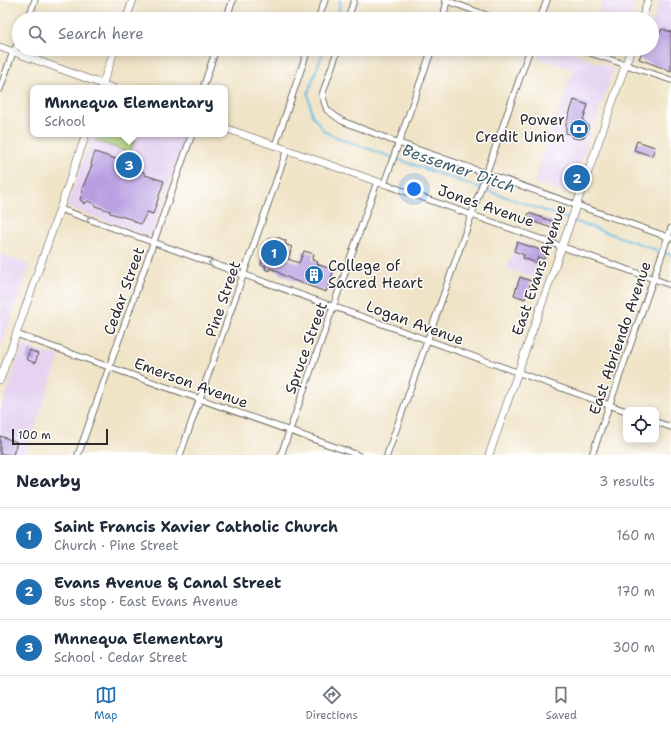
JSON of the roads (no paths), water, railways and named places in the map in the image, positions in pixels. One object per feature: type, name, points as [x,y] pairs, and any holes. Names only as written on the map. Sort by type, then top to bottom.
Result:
[{"type":"street","points":[[31,12],[35,0]]},
{"type":"street","points":[[129,12],[133,0]]},
{"type":"street","points":[[229,12],[233,0]]},
{"type":"street","points":[[321,12],[325,0]]},
{"type":"street","points":[[350,12],[354,0]]},
{"type":"street","points":[[444,12],[446,0],[478,12]]},
{"type":"street","points":[[543,12],[547,0]]},
{"type":"street","points":[[644,12],[648,0]]},
{"type":"street","points":[[0,47],[12,52]]},
{"type":"street","points":[[0,89],[12,55]]},
{"type":"street","points":[[23,56],[99,85]]},
{"type":"street","points":[[102,85],[113,56]]},
{"type":"street","points":[[204,85],[214,56]]},
{"type":"street","points":[[275,146],[306,56]]},
{"type":"street","points":[[336,56],[322,95],[327,110],[342,121],[399,143],[669,238]]},
{"type":"street","name":"Spruce Street","points":[[281,455],[334,306],[380,183],[392,161],[399,143],[430,56]]},
{"type":"street","points":[[387,455],[528,56]]},
{"type":"street","points":[[599,56],[671,80]]},
{"type":"street","name":"East Evans Avenue","points":[[489,455],[628,56]]},
{"type":"street","name":"Jones Avenue","points":[[228,129],[671,285]]},
{"type":"street","points":[[0,380],[85,137]]},
{"type":"street","name":"Cedar Street","points":[[78,455],[191,137]]},
{"type":"street","name":"Pine Street","points":[[180,455],[201,399],[287,150]]},
{"type":"street","name":"Logan Avenue","points":[[60,209],[623,410]]},
{"type":"street","name":"East Abriendo Avenue","points":[[592,455],[661,256],[669,238],[671,228]]},
{"type":"street","name":"Emerson Avenue","points":[[16,334],[358,455]]},
{"type":"street","points":[[659,423],[671,427]]},
{"type":"waterway","name":"Bessemer Ditch","points":[[339,12],[340,0]]},
{"type":"waterway","name":"Bessemer Ditch","points":[[321,56],[308,93],[312,115],[325,132],[346,141],[671,255]]},
{"type":"place","name":"Power Credit Union","points":[[579,129]]},
{"type":"place","name":"Mnnequa Elementary","points":[[129,165]]},
{"type":"place","name":"Evans Avenue & Canal Street","points":[[577,178]]},
{"type":"place","name":"Saint Francis Xavier Catholic Church","points":[[274,253]]},
{"type":"place","name":"College of Sacred Heart","points":[[314,275]]}]
